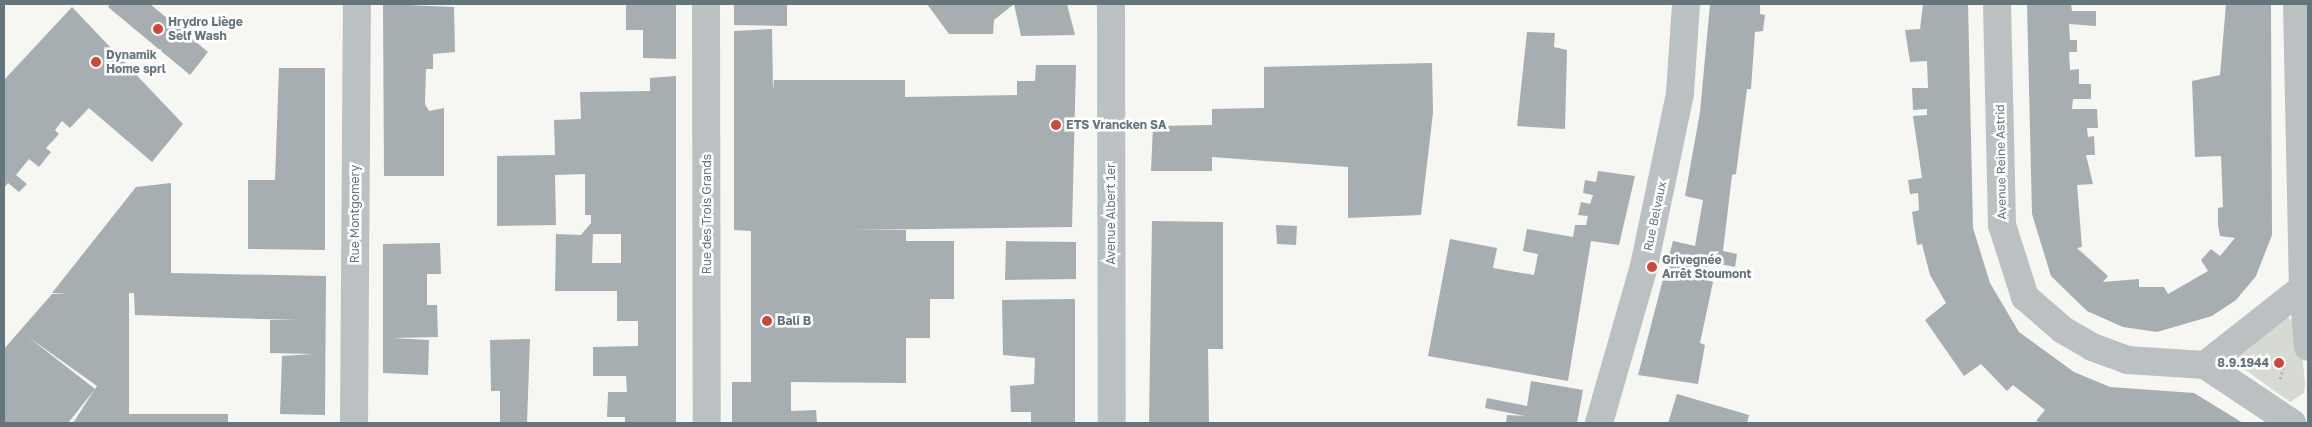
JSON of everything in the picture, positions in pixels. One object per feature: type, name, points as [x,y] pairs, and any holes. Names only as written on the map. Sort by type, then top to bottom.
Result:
[{"type":"street","name":"Rue Montgomery","points":[[354,423],[357,4]]},
{"type":"street","name":"Rue des Trois Grands","points":[[706,4],[707,423]]},
{"type":"street","name":"Avenue Albert 1er","points":[[1111,4],[1112,423]]},
{"type":"street","name":"Rue Belvaux","points":[[1599,423],[1646,257],[1680,93],[1686,4]]},
{"type":"street","name":"Avenue Reine Astrid","points":[[1997,4],[2002,225],[2025,297],[2063,330],[2118,357],[2205,365],[2267,404],[2292,423]]},
{"type":"street","points":[[2298,4],[2303,288],[2308,347]]},
{"type":"street","points":[[2205,365],[2303,288]]},
{"type":"path","points":[[2267,404],[2284,371],[2284,362]]},
{"type":"shaded area","points":[[2287,316],[2300,329],[2305,384],[2304,393],[2290,402],[2233,361],[2235,354]]},
{"type":"building","name":"Hrydro Liège Self Wash","points":[[110,4],[150,4],[208,52],[190,75],[108,7]]},
{"type":"building","points":[[383,4],[454,7],[455,52],[433,54],[433,69],[426,69],[425,104],[429,111],[444,108],[444,176],[384,176]]},
{"type":"building","points":[[626,4],[676,4],[676,59],[643,58],[643,30],[626,30]]},
{"type":"building","points":[[734,4],[787,4],[787,26],[734,25]]},
{"type":"building","points":[[927,4],[1014,4],[994,20],[993,34],[949,34]]},
{"type":"building","points":[[1014,4],[1067,4],[1075,35],[1021,36]]},
{"type":"building","points":[[1710,4],[1760,4],[1760,14],[1765,15],[1763,31],[1755,32],[1751,89],[1747,89],[1736,174],[1732,175],[1723,251],[1737,254],[1735,267],[1710,262],[1704,279],[1713,282],[1700,343],[1705,345],[1698,384],[1638,375],[1673,241],[1695,246],[1703,200],[1685,196],[1700,112]]},
{"type":"building","points":[[1923,4],[1968,4],[1973,228],[1990,283],[2019,332],[2074,372],[2110,387],[2194,393],[2243,423],[2043,423],[2036,421],[2045,410],[2013,385],[2007,391],[1981,364],[1964,376],[1925,320],[1946,303],[1930,275],[1922,244],[1917,245],[1912,212],[1919,210],[1918,193],[1910,194],[1908,180],[1922,178],[1913,116],[1927,115],[1927,109],[1913,110],[1912,88],[1928,88],[1927,61],[1910,62],[1905,30],[1920,29]]},
{"type":"building","points":[[2027,4],[2071,4],[2072,11],[2096,11],[2096,26],[2069,24],[2070,40],[2077,40],[2077,52],[2069,52],[2070,70],[2079,69],[2079,84],[2091,84],[2091,99],[2073,99],[2072,109],[2097,109],[2098,128],[2087,128],[2088,137],[2094,136],[2095,155],[2086,155],[2093,184],[2077,185],[2082,247],[2077,248],[2108,276],[2103,282],[2139,279],[2139,287],[2164,287],[2168,294],[2208,271],[2201,260],[2211,249],[2220,256],[2235,238],[2220,236],[2218,225],[2218,208],[2223,207],[2221,156],[2195,157],[2192,81],[2220,75],[2226,4],[2271,4],[2272,235],[2256,276],[2236,300],[2212,316],[2157,332],[2123,327],[2087,311],[2051,276],[2032,214]]},
{"type":"building","points":[[72,7],[183,124],[152,162],[89,108],[70,128],[62,121],[55,130],[59,134],[46,148],[51,152],[39,167],[29,159],[16,175],[27,184],[19,192],[8,183],[4,188],[4,80]]},
{"type":"building","points":[[772,29],[773,90],[774,80],[905,80],[905,97],[1017,95],[1017,81],[1035,81],[1036,65],[1076,65],[1072,227],[851,230],[906,230],[906,241],[954,241],[954,299],[930,299],[930,338],[906,338],[906,383],[791,382],[791,411],[816,410],[817,423],[732,423],[732,382],[751,382],[751,231],[734,230],[734,31]]},
{"type":"building","points":[[1527,32],[1555,33],[1554,47],[1567,50],[1565,129],[1517,126]]},
{"type":"building","points":[[1432,63],[1433,113],[1421,215],[1348,218],[1348,167],[1212,157],[1212,171],[1151,171],[1153,126],[1212,125],[1212,109],[1264,108],[1264,67]]},
{"type":"building","points":[[279,68],[325,68],[325,250],[248,249],[248,180],[275,180]]},
{"type":"building","points":[[676,76],[676,423],[625,423],[625,417],[607,417],[608,392],[627,392],[626,376],[593,376],[593,347],[638,346],[638,321],[617,321],[617,291],[555,291],[556,234],[581,235],[591,223],[591,215],[585,215],[585,174],[555,175],[556,225],[497,226],[497,156],[555,155],[554,120],[581,119],[580,92],[650,91],[650,78]],"holes":[[[593,234],[621,234],[621,263],[592,263]]]},
{"type":"building","points":[[1598,171],[1635,176],[1619,245],[1591,241],[1568,381],[1428,356],[1450,239],[1497,248],[1493,268],[1534,275],[1538,254],[1523,251],[1527,229],[1573,237],[1575,225],[1586,225],[1588,216],[1578,215],[1581,202],[1590,204],[1593,195],[1583,193],[1585,180],[1596,182]]},
{"type":"building","points":[[171,183],[171,273],[326,276],[325,415],[280,414],[282,356],[313,354],[270,353],[270,320],[298,320],[135,315],[134,293],[129,293],[129,414],[228,414],[228,423],[73,423],[95,389],[68,423],[4,423],[4,349],[52,294],[69,294],[52,293],[136,187]],"holes":[[[27,336],[97,386],[95,389]]]},
{"type":"building","points":[[1152,221],[1223,222],[1223,349],[1208,349],[1209,423],[1149,423]]},
{"type":"building","points":[[1276,225],[1297,226],[1296,245],[1277,244]]},
{"type":"building","points":[[1006,241],[1076,242],[1076,279],[1005,280]]},
{"type":"building","points":[[440,243],[441,274],[427,274],[427,305],[437,305],[438,337],[392,338],[429,340],[428,375],[383,373],[383,244]]},
{"type":"building","points":[[1075,299],[1075,423],[1031,423],[1031,412],[1011,412],[1010,386],[1034,384],[1035,358],[1003,355],[1002,300]]},
{"type":"building","points":[[530,339],[527,423],[500,423],[500,391],[491,391],[490,340]]},
{"type":"building","points":[[1531,381],[1583,390],[1577,423],[1506,423],[1507,415],[1525,416],[1485,408],[1487,398],[1527,406]]},
{"type":"building","points":[[1677,394],[1749,415],[1747,423],[1668,423]]},
{"type":"place","name":"Hrydro Liège Self Wash","points":[[158,29]]},
{"type":"place","name":"Dynamik Home sprl","points":[[96,62]]},
{"type":"place","name":"ETS Vrancken SA","points":[[1056,125]]},
{"type":"place","name":"Grivegnée Arrêt Stoumont","points":[[1652,267]]},
{"type":"place","name":"Bali B","points":[[767,321]]},
{"type":"place","name":"8.9.1944","points":[[2279,363]]}]
